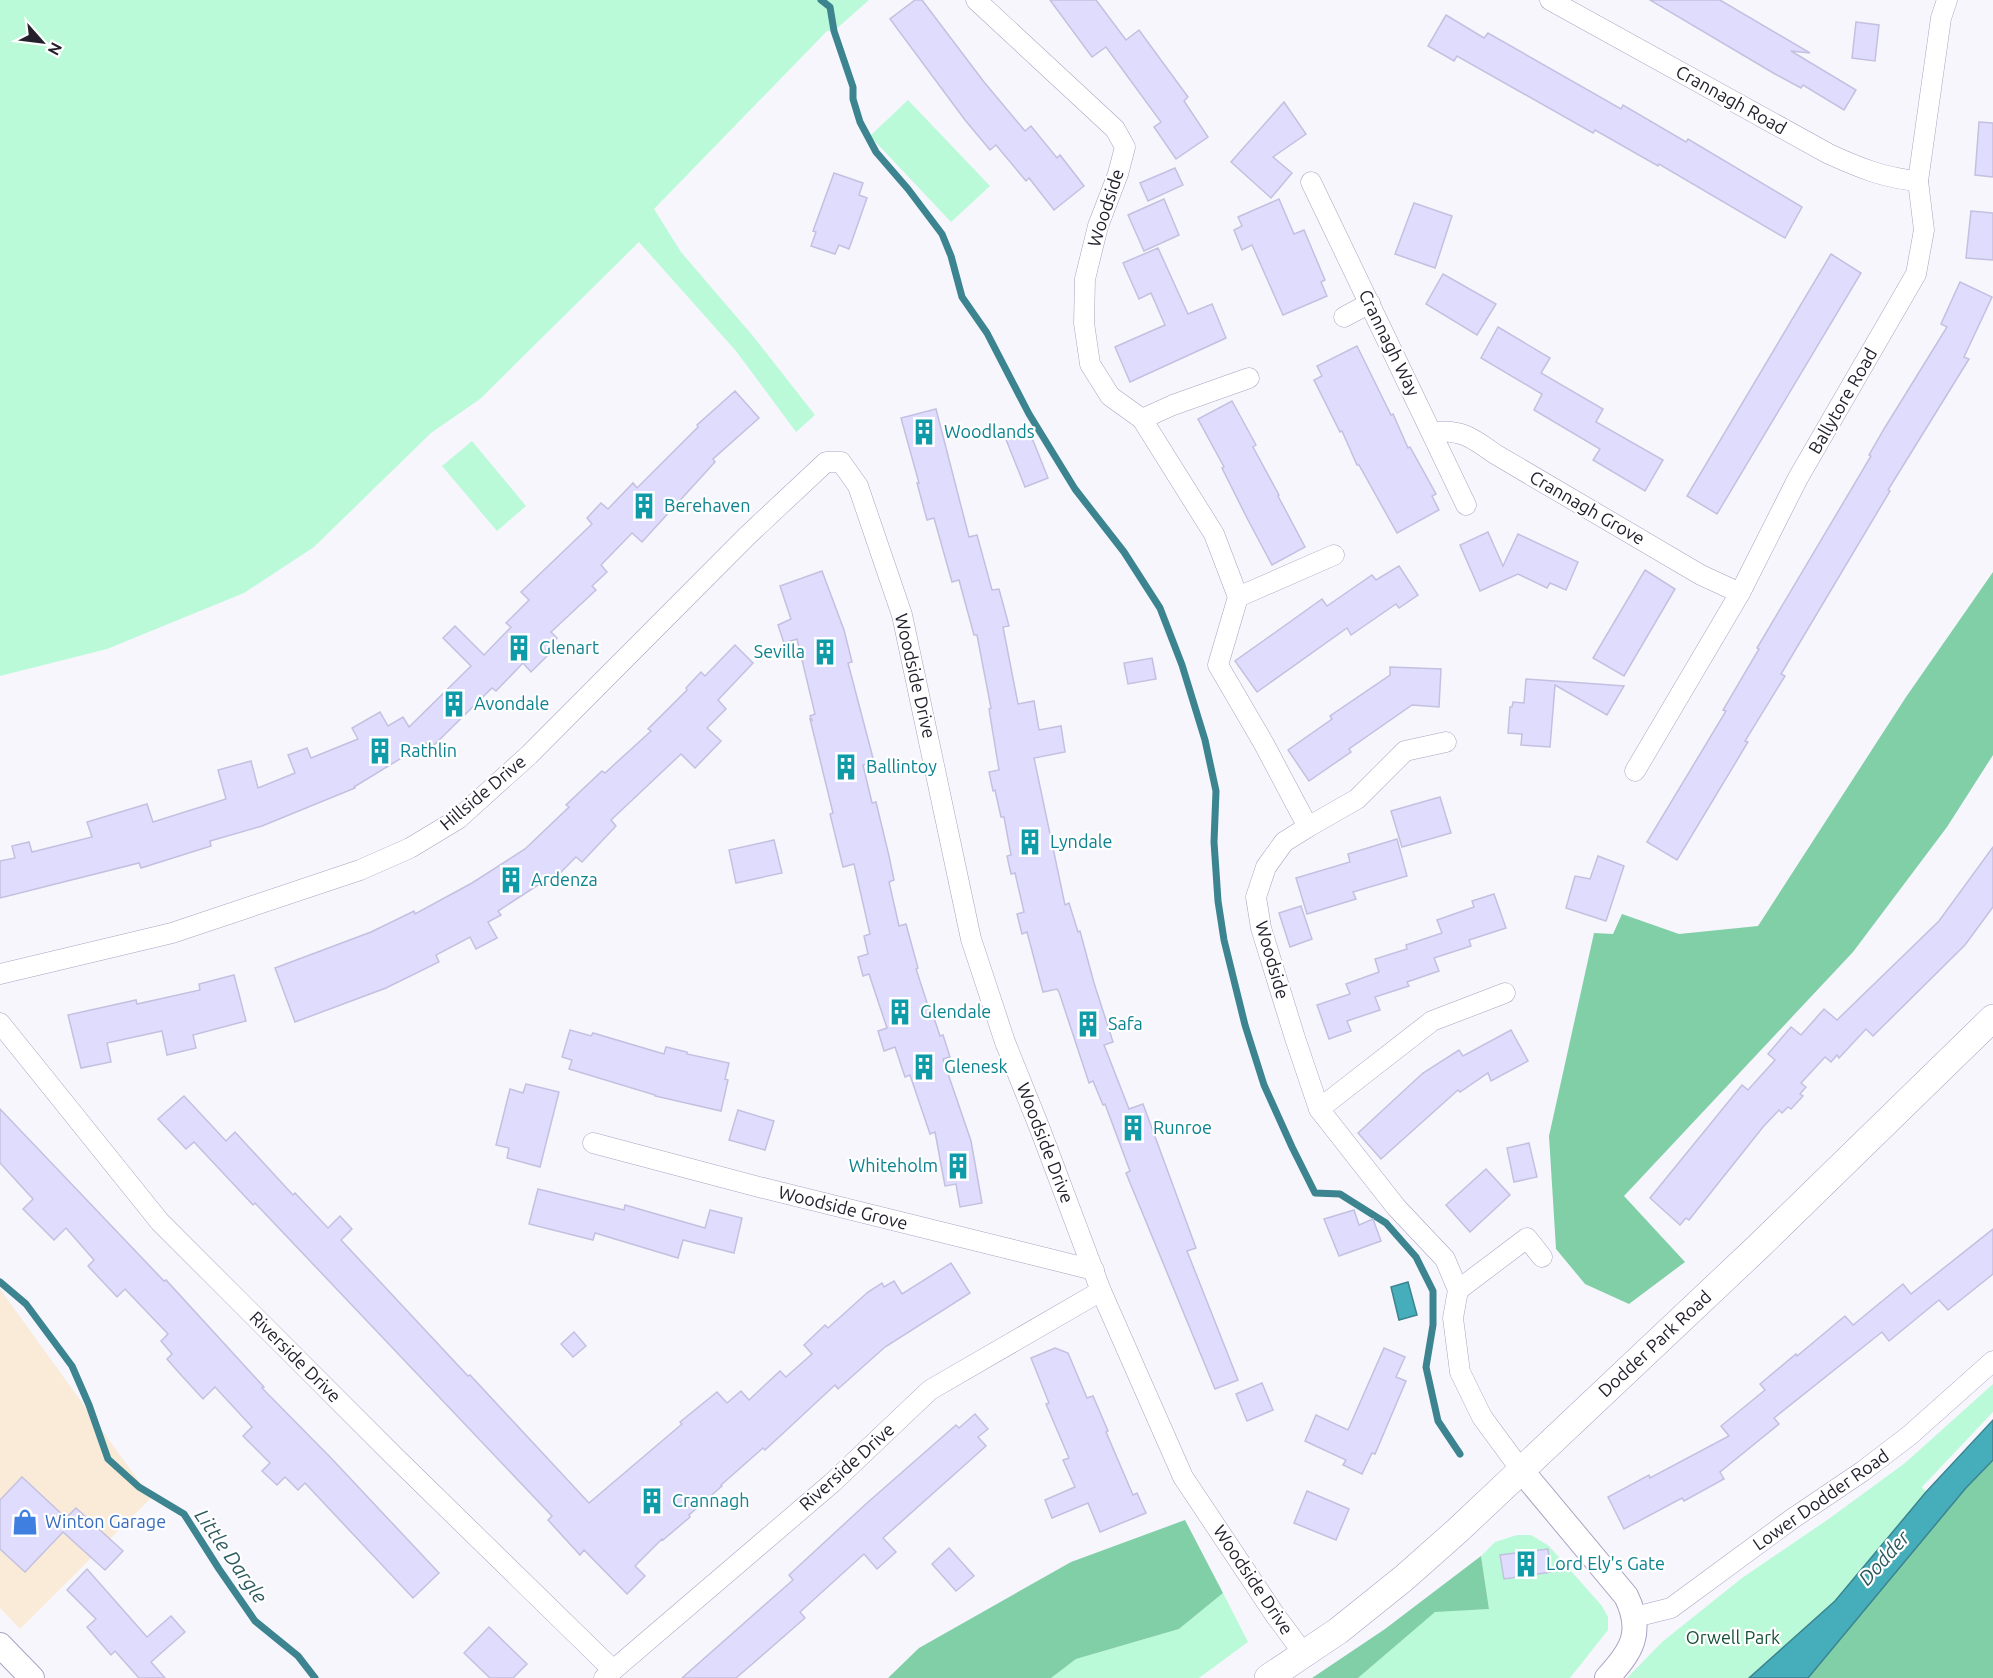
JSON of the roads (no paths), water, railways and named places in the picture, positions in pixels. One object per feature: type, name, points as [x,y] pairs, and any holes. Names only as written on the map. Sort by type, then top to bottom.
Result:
[{"type":"main road","name":"Dodder Park Road","points":[[1268,1678],[1338,1631],[1404,1578],[1759,1246],[1993,1018]]},
{"type":"street","name":"Woodside","points":[[976,0],[1115,129],[1125,147],[1118,174],[1098,226],[1085,279],[1084,323],[1090,364],[1110,396],[1142,419],[1214,534],[1238,597]]},
{"type":"street","name":"Crannagh Road","points":[[1550,0],[1829,154],[1868,172],[1892,179],[1918,181]]},
{"type":"street","name":"Ballytore Road","points":[[1635,771],[1740,593],[1798,478],[1916,274],[1924,230],[1918,181],[1941,18],[1947,0]]},
{"type":"street","name":"Crannagh Way","points":[[1311,182],[1433,432],[1466,505]]},
{"type":"street","points":[[1344,317],[1370,303]]},
{"type":"street","points":[[1142,419],[1173,405],[1249,378]]},
{"type":"street","name":"Crannagh Grove","points":[[1433,432],[1450,430],[1471,437],[1495,454],[1691,569],[1740,593]]},
{"type":"street","name":"Hillside Drive","points":[[0,974],[172,933],[360,870],[410,848],[458,819],[529,755],[747,536],[826,462],[841,462],[858,486]]},
{"type":"street","name":"Woodside Drive","points":[[858,486],[902,615],[971,939],[1005,1042],[1101,1291],[1183,1477],[1275,1615],[1305,1654]]},
{"type":"street","points":[[1308,827],[1264,744],[1218,665],[1238,597],[1334,555]]},
{"type":"street","name":"Woodside","points":[[1446,742],[1405,751],[1357,799],[1284,842],[1266,867],[1256,897],[1261,928],[1294,1038],[1319,1108],[1396,1207],[1445,1258],[1458,1290]]},
{"type":"street","points":[[1319,1108],[1432,1021],[1505,993]]},
{"type":"street","name":"Riverside Drive","points":[[0,1023],[160,1222],[609,1674],[832,1483],[930,1390],[1101,1291]]},
{"type":"street","name":"Woodside Grove","points":[[593,1143],[763,1188],[1094,1269]]},
{"type":"street","points":[[1542,1257],[1527,1239],[1458,1290],[1453,1318],[1460,1372],[1486,1424],[1521,1470],[1626,1596],[1635,1617],[1632,1647],[1607,1678]]},
{"type":"street","name":"Lower Dodder Road","points":[[1635,1617],[1671,1608],[1792,1519],[1863,1471],[1910,1435],[1993,1361]]},
{"type":"street","points":[[0,1644],[32,1678]]},
{"type":"water","points":[[1408,1282],[1417,1315],[1399,1320],[1391,1287]]},
{"type":"water","name":"Dodder","points":[[1993,1420],[1993,1460],[1965,1489],[1808,1678],[1749,1678],[1835,1601],[1926,1492]]},
{"type":"waterway","points":[[821,0],[830,7],[834,31],[853,87],[853,99],[860,122],[876,152],[942,234],[951,256],[962,297],[987,333],[1029,414],[1075,489],[1124,552],[1160,608],[1182,665],[1205,740],[1216,791],[1214,842],[1218,901],[1224,940],[1245,1025],[1264,1085],[1315,1193],[1340,1194],[1386,1223],[1416,1257],[1433,1291],[1433,1325],[1426,1367],[1438,1421],[1460,1454]]},
{"type":"waterway","name":"Little Dargle","points":[[0,1282],[26,1304],[72,1366],[108,1459],[139,1487],[184,1514],[255,1621],[298,1656],[315,1678]]},
{"type":"place","name":"Woodlands","points":[[924,432]]},
{"type":"place","name":"Berehaven","points":[[644,506]]},
{"type":"place","name":"Glenart","points":[[519,648]]},
{"type":"place","name":"Sevilla","points":[[825,652]]},
{"type":"place","name":"Avondale","points":[[454,704]]},
{"type":"place","name":"Rathlin","points":[[380,751]]},
{"type":"place","name":"Ballintoy","points":[[846,767]]},
{"type":"place","name":"Lyndale","points":[[1030,842]]},
{"type":"place","name":"Ardenza","points":[[511,880]]},
{"type":"place","name":"Glendale","points":[[900,1012]]},
{"type":"place","name":"Safa","points":[[1088,1024]]},
{"type":"place","name":"Glenesk","points":[[924,1067]]},
{"type":"place","name":"Runroe","points":[[1133,1128]]},
{"type":"place","name":"Whiteholm","points":[[958,1166]]},
{"type":"place","name":"Crannagh","points":[[652,1501]]},
{"type":"place","name":"Winton Garage","points":[[25,1522]]},
{"type":"place","name":"Lord Ely's Gate","points":[[1526,1564]]},
{"type":"park label","name":"Orwell Park","points":[[1733,1638]]}]
